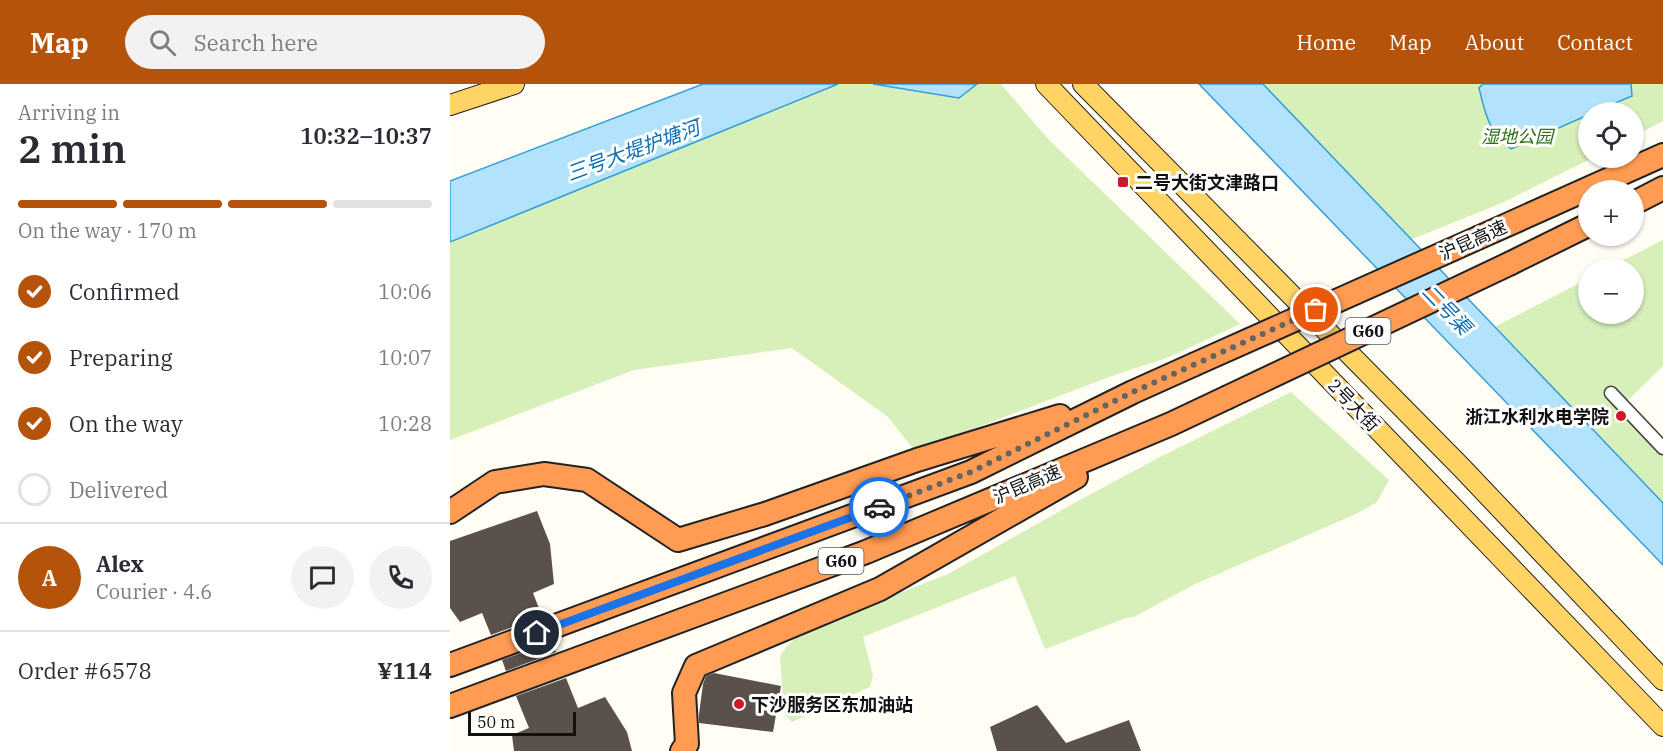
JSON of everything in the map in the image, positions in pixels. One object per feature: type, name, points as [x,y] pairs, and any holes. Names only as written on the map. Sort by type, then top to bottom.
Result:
[{"type":"highway","name":"沪昆高速","points":[[450,665],[971,472],[1133,392],[1663,155]]},
{"type":"highway","points":[[1644,198],[1663,188]]},
{"type":"highway","name":"沪昆高速","points":[[450,706],[866,552],[1171,424],[1578,230]]},
{"type":"highway","points":[[450,512],[495,482],[544,474],[587,480],[678,540],[765,514],[917,460],[1133,392]]},
{"type":"highway","points":[[682,751],[687,744],[684,693],[696,666],[880,589],[1171,424]]},
{"type":"main road","points":[[450,105],[514,84]]},
{"type":"main road","name":"2号大街","points":[[1046,84],[1663,726]]},
{"type":"main road","name":"2号大街","points":[[1083,84],[1461,467],[1663,680]]},
{"type":"street","points":[[1611,393],[1663,448]]},
{"type":"green space","points":[[757,84],[1001,84],[1049,140],[1240,324],[1167,358],[1117,374],[915,451],[888,417],[792,348],[634,370],[450,440],[450,214]]},
{"type":"green space","name":"湿地公园","points":[[1263,84],[1663,84],[1663,121],[1644,131],[1644,102],[1578,102],[1578,165],[1502,203],[1410,240]]},
{"type":"green space","name":"浙江水利水电学院","points":[[1663,240],[1663,366],[1622,406],[1663,449],[1663,503],[1494,327],[1578,284],[1578,324],[1644,324],[1644,258],[1628,258]]},
{"type":"green space","points":[[1291,392],[1389,480],[1377,502],[1358,513],[1193,585],[1134,617],[1045,649],[1015,576],[863,637],[873,675],[870,687],[792,722],[784,713],[780,656],[803,631],[948,574],[1160,457]]},
{"type":"water","name":"三号大堤护塘河","points":[[703,84],[838,84],[450,242],[450,181]]},
{"type":"water","points":[[873,84],[977,84],[959,98]]},
{"type":"water","name":"二号渠","points":[[1199,84],[1263,84],[1663,503],[1663,565]]},
{"type":"water","points":[[1483,84],[1631,84],[1632,96],[1618,102],[1578,102],[1578,119],[1511,149],[1498,136],[1489,122],[1479,88]]},
{"type":"building","points":[[537,511],[550,544],[554,584],[533,593],[542,616],[491,635],[482,613],[460,622],[450,608],[450,541]]},
{"type":"building","points":[[552,642],[556,652],[506,671],[502,660]]},
{"type":"building","name":"下沙服务区东加油站","points":[[714,673],[781,686],[773,732],[699,723],[703,684],[706,676]]},
{"type":"building","points":[[566,678],[578,708],[605,697],[627,732],[632,751],[514,751],[512,735],[529,728],[516,696]]},
{"type":"building","points":[[1037,705],[1066,743],[1129,720],[1141,751],[997,751],[990,727]]},
{"type":"way so far","points":[[879,507],[971,472],[1133,392],[1316,310]]},
{"type":"place","name":"二号大街文津路口","points":[[1123,182]]},
{"type":"place","name":"浙江水利水电学院","points":[[1621,416]]},
{"type":"place","name":"下沙服务区东加油站","points":[[739,704]]},
{"type":"route","points":[[537,633],[879,507]]}]
